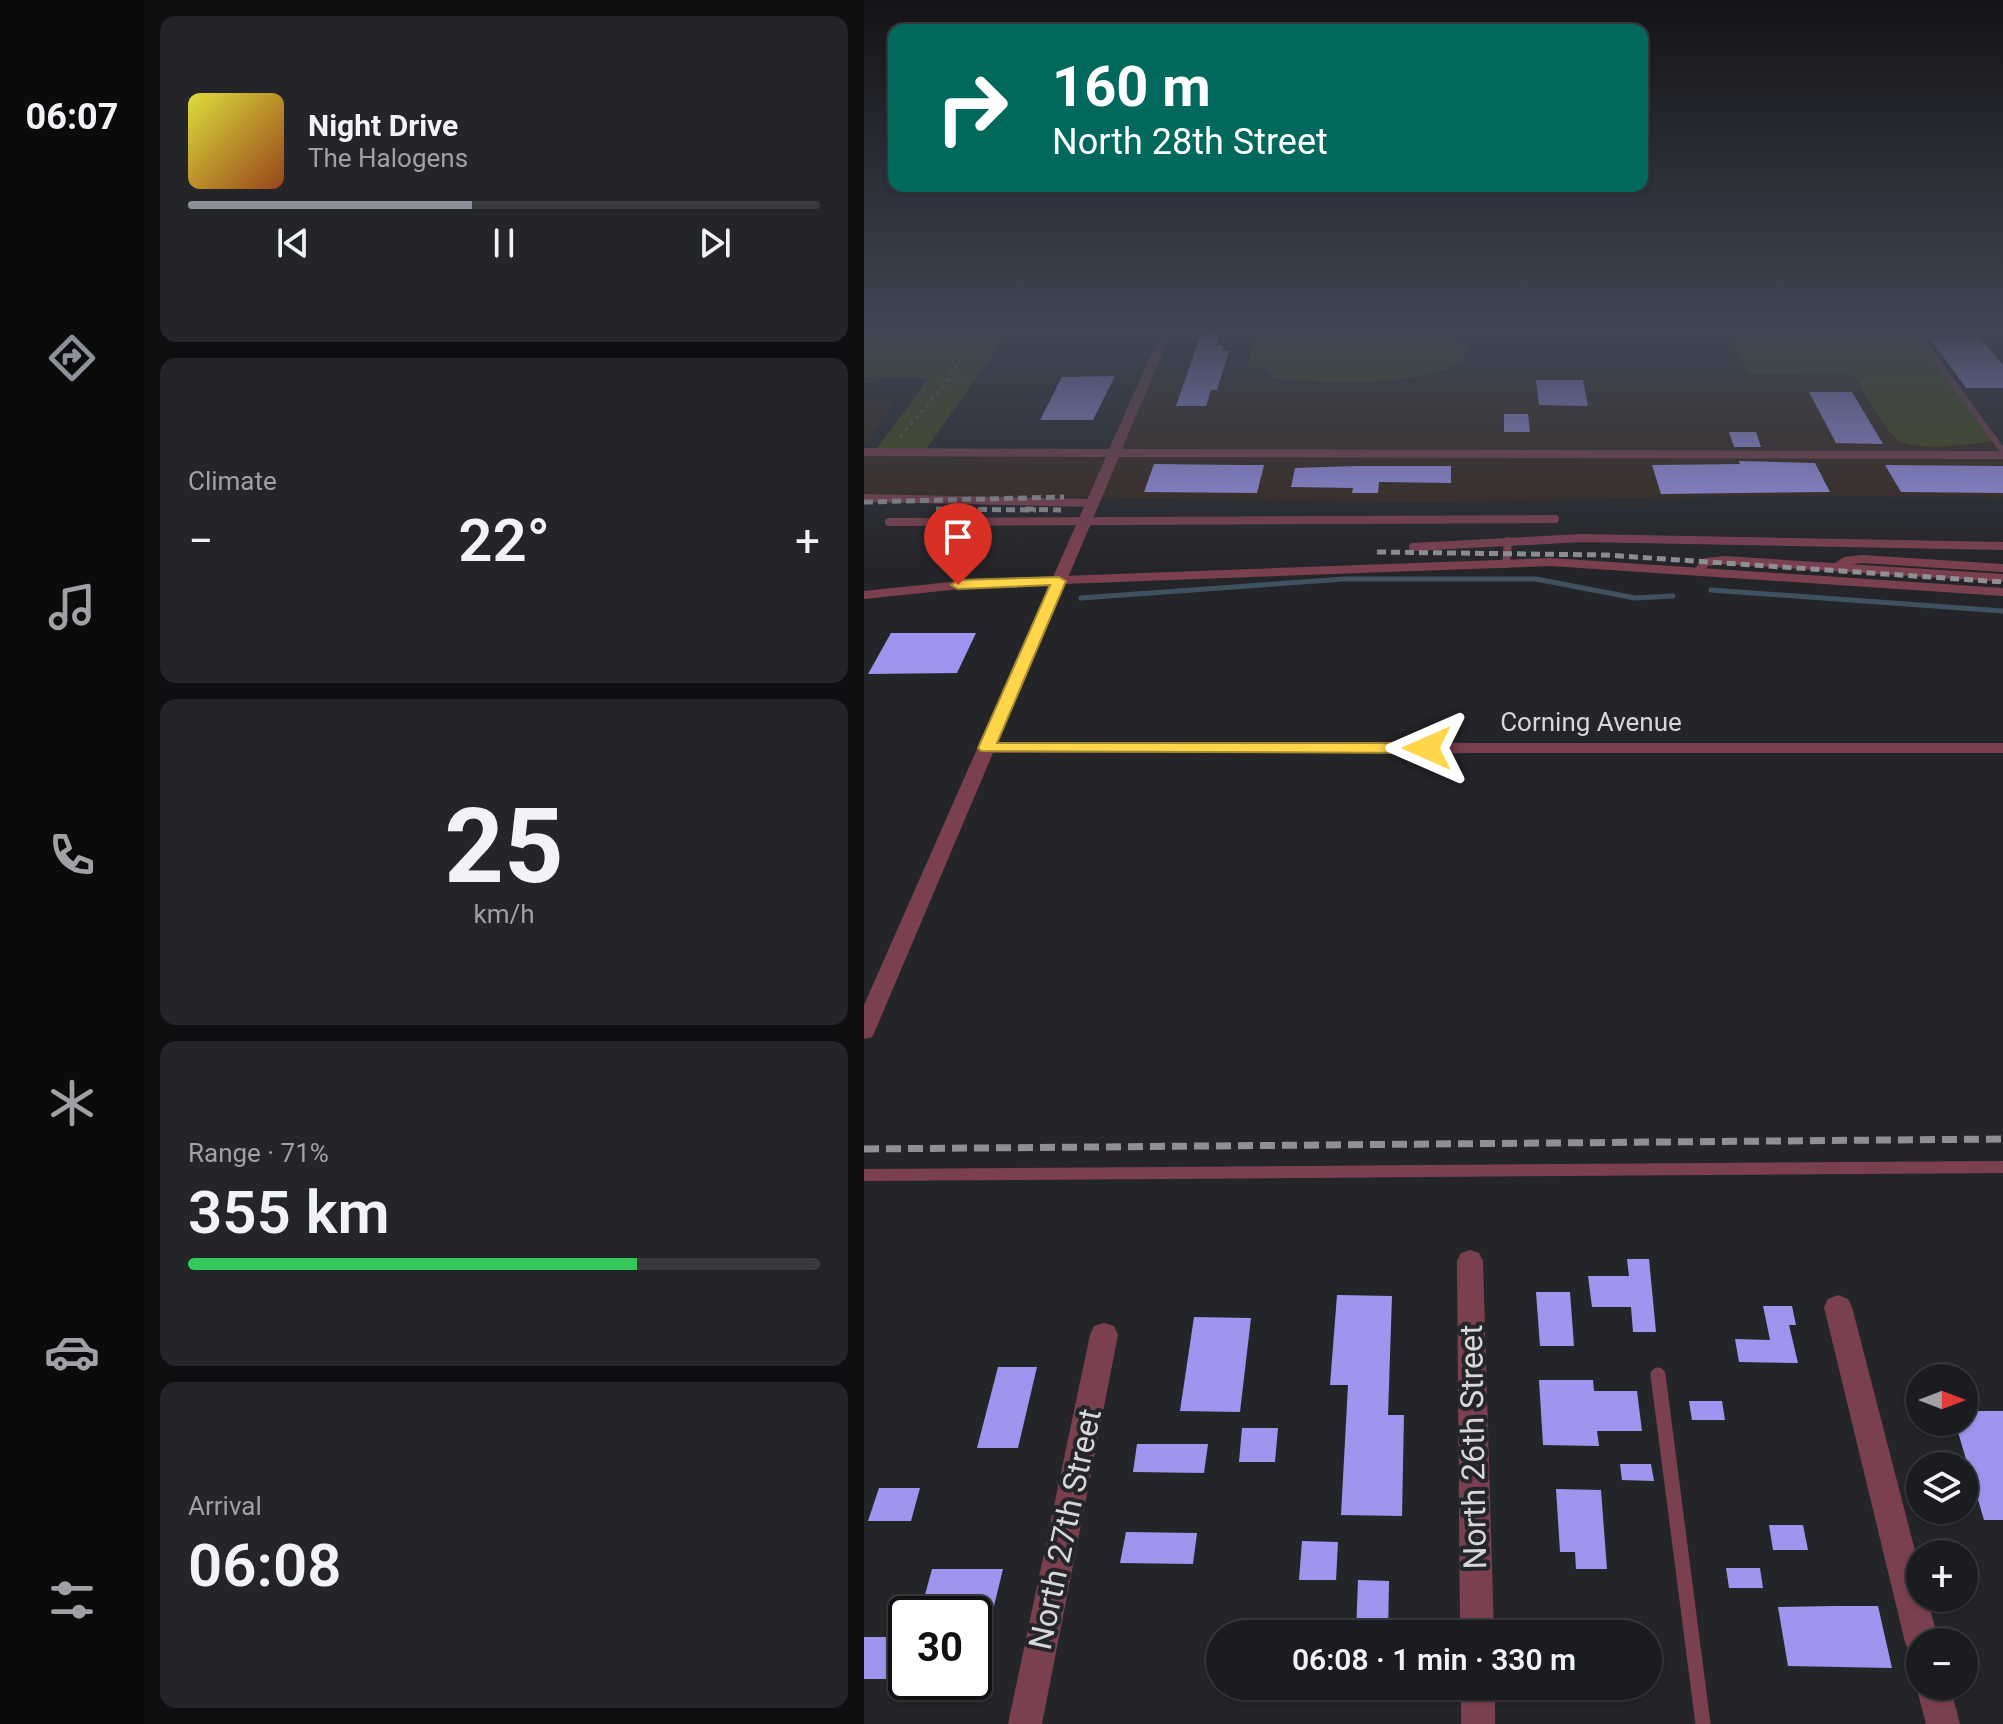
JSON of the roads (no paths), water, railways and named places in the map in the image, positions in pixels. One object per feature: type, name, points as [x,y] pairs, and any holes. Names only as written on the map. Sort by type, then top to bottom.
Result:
[{"type":"street","points":[[864,1031],[1135,408]]},
{"type":"street","points":[[864,452],[2003,453]]},
{"type":"street","name":"Corning Avenue","points":[[987,748],[2003,748]]},
{"type":"street","name":"North 26th Street","points":[[1470,1261],[1477,1620]]},
{"type":"street","points":[[1838,1307],[1918,1628]]},
{"type":"street","name":"North 27th Street","points":[[1025,1724],[1104,1335]]},
{"type":"street","points":[[1478,1700],[1478,1724]]},
{"type":"street","points":[[1937,1700],[1943,1724]]},
{"type":"lane","points":[[1971,408],[2003,453]]},
{"type":"lane","points":[[864,498],[1093,503]]},
{"type":"lane","points":[[889,522],[1084,524],[1406,517],[1555,519]]},
{"type":"lane","points":[[1413,547],[1596,538],[2003,546]]},
{"type":"lane","points":[[1506,564],[1508,541]]},
{"type":"lane","points":[[1836,567],[1845,561],[1862,559],[2003,568]]},
{"type":"lane","points":[[1698,571],[1701,564],[1718,560],[2003,578]]},
{"type":"lane","points":[[864,595],[979,583],[1568,562],[2003,592]]},
{"type":"lane","points":[[864,1175],[2003,1167]]},
{"type":"lane","points":[[1658,1375],[1703,1724]]},
{"type":"waterway","points":[[1081,598],[1344,579],[1536,579],[1635,598],[1673,596]]},
{"type":"waterway","points":[[1711,590],[2003,611]]},
{"type":"railway","points":[[864,502],[1064,497]]},
{"type":"railway","points":[[936,509],[1036,510]]},
{"type":"railway","points":[[1025,509],[1061,510]]},
{"type":"railway","points":[[1377,552],[1606,555],[2003,582]]},
{"type":"railway","points":[[864,1149],[2003,1139]]}]
